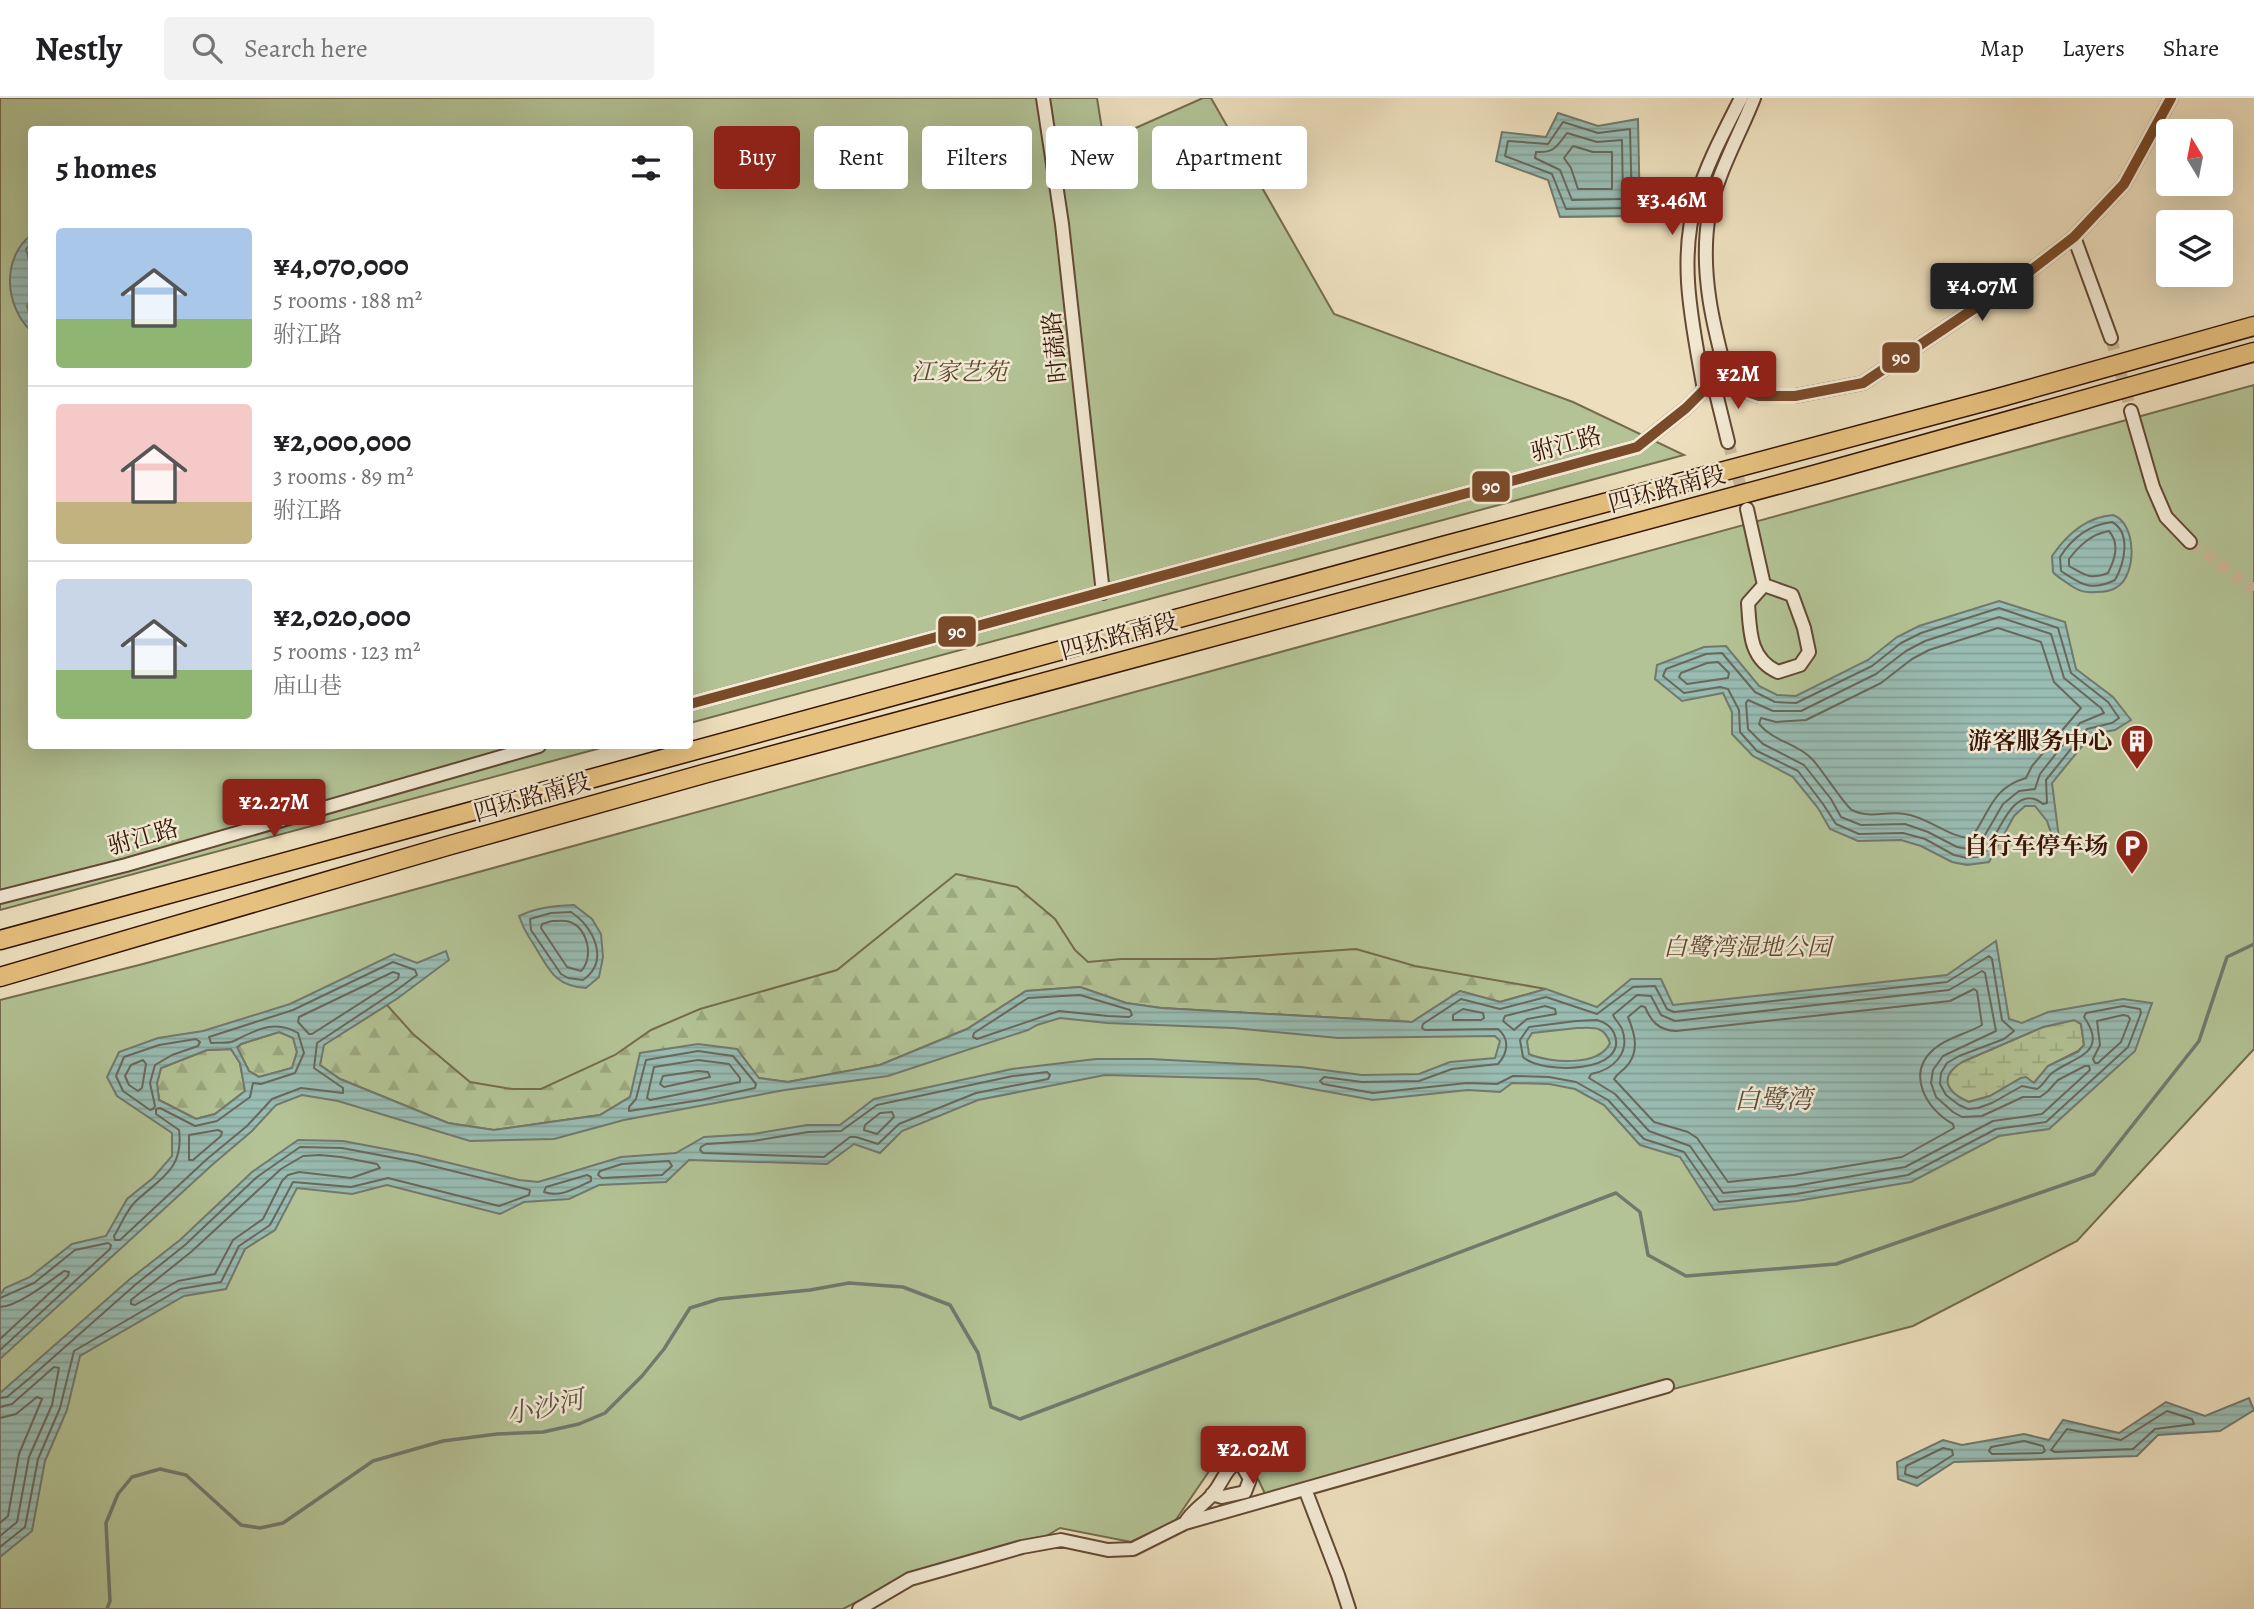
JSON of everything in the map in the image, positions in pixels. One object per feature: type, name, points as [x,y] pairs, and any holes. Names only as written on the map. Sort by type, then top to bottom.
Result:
[{"type":"highway","points":[[2135,359],[2254,320]]},
{"type":"highway","name":"四环路南段","points":[[0,940],[2254,326]]},
{"type":"highway","name":"四环路南段","points":[[2,977],[447,846],[720,770],[1794,480],[2254,352]]},
{"type":"highway","points":[[2143,383],[2254,360]]},
{"type":"street","name":"时蔬路","points":[[1043,98],[1062,224],[1102,593]]},
{"type":"street","points":[[1728,442],[1710,389],[1690,309],[1687,277],[1689,230],[1697,197],[1741,98]]},
{"type":"street","points":[[1754,98],[1726,163],[1709,214],[1707,265],[1709,308],[1729,385],[1759,396],[1795,396],[1863,383],[2026,274],[2074,237],[2124,184],[2171,98]]},
{"type":"street","points":[[2074,237],[2111,338]]},
{"type":"street","name":"驸江路","points":[[693,703],[1637,447],[1710,389],[1729,385]]},
{"type":"street","points":[[2131,411],[2152,486],[2166,517],[2190,542]]},
{"type":"street","points":[[1747,509],[1764,585]]},
{"type":"street","points":[[1764,585],[1792,595],[1809,652],[1800,664],[1778,672],[1765,666],[1752,646],[1748,603],[1764,585]]},
{"type":"street","name":"驸江路","points":[[0,897],[126,864],[528,749]]},
{"type":"street","points":[[859,1609],[910,1579],[1022,1547],[1061,1540],[1108,1550],[1133,1549],[1185,1523],[1667,1386]]},
{"type":"street","points":[[1305,1489],[1349,1609]]},
{"type":"street","points":[[1185,1523],[1191,1513],[1212,1494]]},
{"type":"green space","name":"江家艺苑","points":[[0,98],[1097,98],[1101,126],[1046,126],[1046,189],[1138,189],[1138,127],[1203,98],[1211,98],[1227,126],[1152,126],[1152,189],[1263,189],[1334,314],[1573,402],[1684,455],[693,722],[693,126],[28,126],[28,749],[597,749],[0,910]]},
{"type":"green space","name":"白鹭湾湿地公园","points":[[2254,385],[2254,1049],[2077,1241],[1913,1326],[1266,1496],[1236,1432],[1175,1521],[1131,1542],[1060,1528],[1041,1539],[911,1574],[843,1609],[0,1609],[0,1000],[143,964]]},
{"type":"green space","points":[[956,874],[1017,887],[1055,919],[1075,950],[1088,962],[1121,959],[1214,959],[1356,949],[1415,966],[1546,989],[1500,1002],[1460,991],[1412,1022],[1161,1008],[1126,1003],[1080,987],[1026,991],[967,1029],[880,1065],[788,1082],[759,1078],[630,1097],[600,1115],[494,1130],[448,1123],[340,1079],[320,1065],[323,1045],[387,1005],[413,1034],[470,1082],[512,1089],[541,1089],[615,1055],[651,1030],[700,1009],[837,970]]},
{"type":"green space","points":[[2074,1020],[2081,1024],[2084,1045],[2078,1051],[2048,1066],[2034,1083],[2021,1078],[1990,1096],[1968,1102],[1950,1089],[1950,1073],[1962,1062],[2043,1027]]},
{"type":"green space","points":[[279,1032],[293,1037],[297,1052],[292,1068],[259,1077],[249,1071],[237,1048],[241,1044]]},
{"type":"green space","points":[[231,1049],[240,1063],[245,1091],[215,1114],[196,1119],[159,1100],[157,1083],[161,1068],[207,1050]]},
{"type":"water","points":[[1558,113],[1598,126],[1638,119],[1640,216],[1560,217],[1548,180],[1496,161],[1502,132],[1546,137]]},
{"type":"water","points":[[28,238],[28,328],[16,309],[10,283],[11,269],[21,245]]},
{"type":"water","points":[[2113,515],[2127,528],[2132,550],[2124,581],[2112,589],[2088,592],[2076,589],[2053,572],[2052,556],[2064,541],[2086,523]]},
{"type":"water","points":[[1999,601],[2065,622],[2076,669],[2113,697],[2131,720],[2115,730],[2092,734],[2052,783],[2059,838],[2054,842],[2047,821],[2035,806],[2025,806],[2014,816],[1989,862],[1967,865],[1952,862],[1921,846],[1901,840],[1858,841],[1830,829],[1818,808],[1793,777],[1753,756],[1732,734],[1732,712],[1723,693],[1682,701],[1655,679],[1657,665],[1704,647],[1726,646],[1759,686],[1777,695],[1796,696],[1868,660],[1897,637],[1919,626]]},
{"type":"water","points":[[574,905],[592,919],[601,934],[603,957],[599,977],[586,988],[566,984],[554,975],[525,931],[519,916],[539,909]]},
{"type":"water","name":"白鹭湾","points":[[1996,941],[2009,1019],[2022,1023],[2048,1012],[2123,999],[2152,1003],[2135,1051],[2049,1129],[1999,1136],[1911,1182],[1797,1201],[1714,1210],[1680,1157],[1640,1145],[1604,1105],[1575,1089],[1549,1084],[1512,1083],[1500,1092],[1468,1090],[1373,1100],[1257,1079],[1105,1075],[978,1100],[902,1131],[880,1153],[854,1144],[827,1164],[689,1160],[666,1182],[599,1185],[569,1199],[524,1202],[500,1214],[387,1185],[352,1194],[297,1188],[275,1230],[245,1249],[226,1289],[184,1296],[80,1356],[67,1410],[45,1461],[32,1531],[0,1557],[0,1393],[130,1279],[180,1240],[252,1172],[298,1140],[343,1141],[538,1182],[621,1157],[676,1153],[704,1137],[753,1134],[807,1125],[840,1125],[874,1099],[1012,1069],[1096,1059],[1150,1059],[1301,1067],[1362,1075],[1419,1074],[1450,1062],[1495,1058],[1500,1041],[1495,1036],[1338,1038],[1233,1028],[1107,1023],[1060,1018],[888,1076],[785,1090],[624,1120],[554,1139],[470,1141],[338,1101],[302,1095],[276,1105],[252,1131],[0,1359],[0,1295],[5,1288],[30,1277],[72,1244],[106,1236],[127,1199],[153,1178],[172,1156],[172,1133],[117,1096],[107,1077],[119,1052],[158,1038],[203,1031],[290,1004],[394,954],[417,963],[446,951],[449,960],[398,998],[324,1045],[320,1065],[340,1079],[448,1123],[494,1130],[600,1115],[630,1097],[640,1053],[698,1044],[737,1049],[759,1078],[788,1082],[880,1065],[967,1029],[1026,991],[1080,987],[1126,1003],[1161,1008],[1412,1022],[1460,991],[1500,1002],[1546,989],[1597,1007],[1631,979],[1661,979],[1673,1005],[1947,975]],"holes":[[[2074,1020],[2081,1024],[2084,1045],[2078,1052],[2048,1066],[2034,1083],[2026,1077],[2021,1078],[1990,1096],[1969,1102],[1950,1089],[1950,1073],[1962,1062],[2043,1027]],[[1593,1028],[1605,1033],[1610,1043],[1596,1056],[1561,1061],[1529,1054],[1527,1041],[1532,1033]],[[279,1032],[293,1038],[297,1052],[292,1068],[259,1077],[249,1071],[237,1047]],[[231,1049],[240,1063],[245,1091],[215,1114],[196,1119],[159,1100],[157,1083],[161,1068],[207,1050]]]},
{"type":"water","points":[[2249,1398],[2254,1410],[2220,1431],[2158,1435],[2137,1456],[1954,1462],[1917,1486],[1898,1479],[1897,1462],[1943,1440],[1962,1445],[2024,1434],[2049,1440],[2063,1420],[2119,1433],[2166,1402],[2205,1416]]},
{"type":"waterway","name":"小沙河","points":[[107,1609],[110,1601],[106,1523],[118,1494],[132,1477],[160,1469],[186,1475],[241,1525],[260,1528],[283,1523],[373,1461],[443,1441],[497,1434],[543,1432],[579,1424],[605,1413],[642,1376],[664,1349],[690,1308],[719,1299],[810,1290],[849,1283],[903,1287],[950,1305],[978,1353],[991,1407],[1020,1419],[1616,1193],[1640,1212],[1648,1255],[1686,1276],[1836,1264],[2094,1174],[2199,1041],[2227,957],[2254,944]]},
{"type":"tunnel","points":[[2111,338],[2131,411]]},
{"type":"tunnel","points":[[1728,442],[1747,509]]},
{"type":"tunnel","points":[[2190,542],[2254,590]]},
{"type":"transit line","name":"90","points":[[693,703],[1637,447],[1704,390],[1729,385],[1759,396],[1795,396],[1863,383],[2026,274],[2074,237],[2124,184],[2171,98]]},
{"type":"place","name":"游客服务中心","points":[[2137,771]]},
{"type":"place","name":"自行车停车场","points":[[2132,876]]}]
